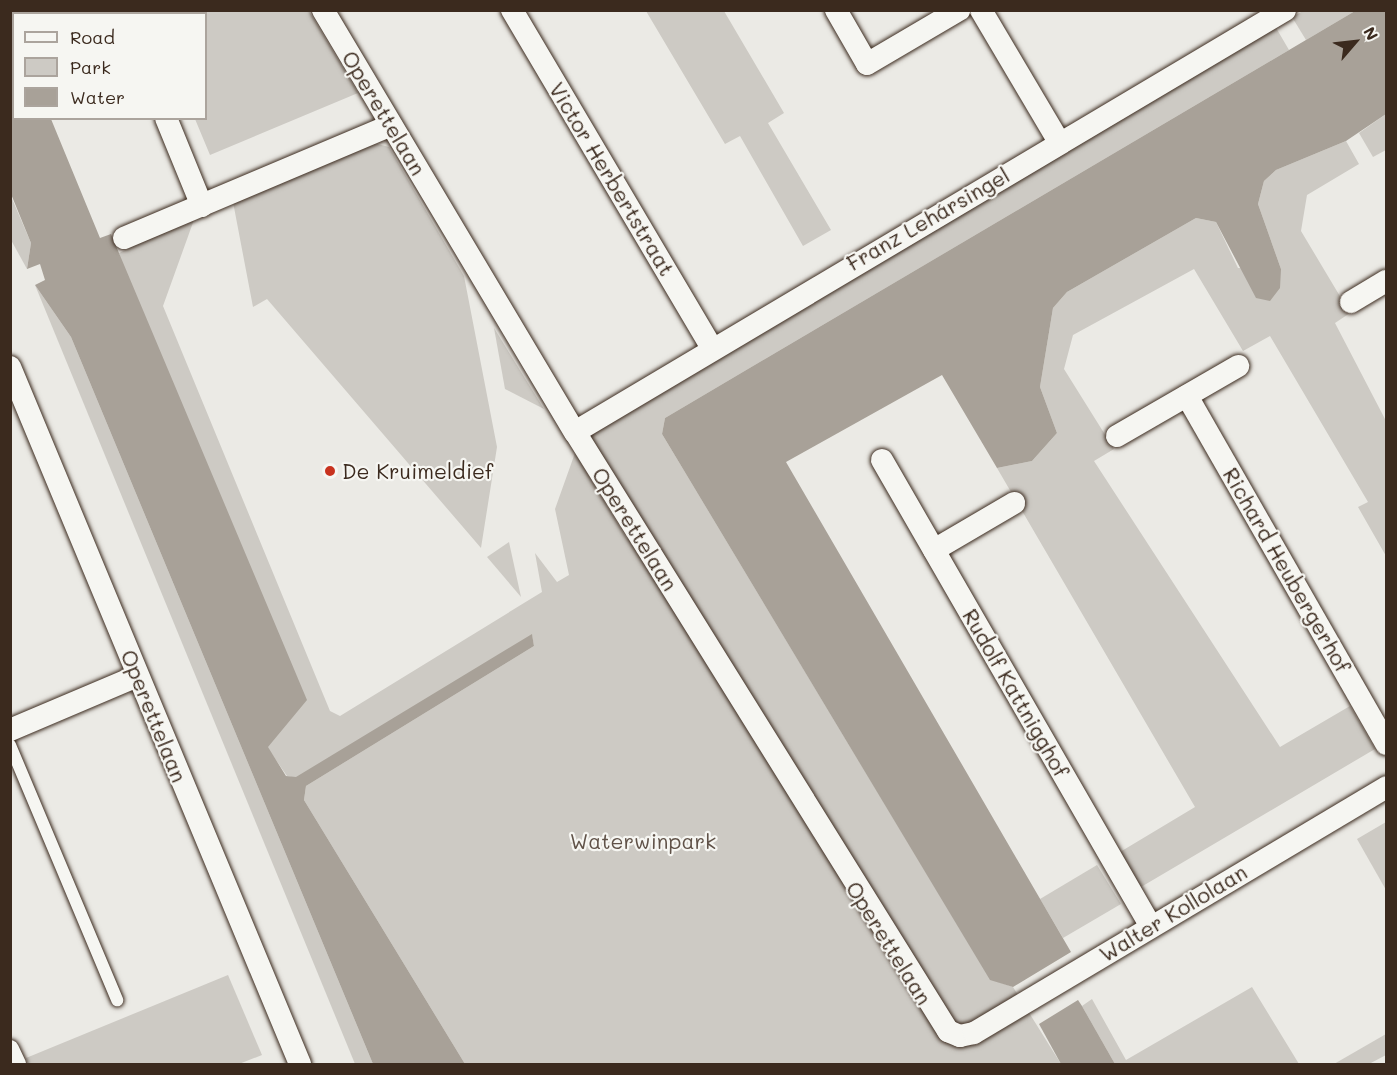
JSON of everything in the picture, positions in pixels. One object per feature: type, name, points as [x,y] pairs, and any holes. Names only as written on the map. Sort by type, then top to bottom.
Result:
[{"type":"street","name":"Operettelaan","points":[[323,10],[575,432],[936,1020],[960,1036]]},
{"type":"street","name":"Victor Herbertstraat","points":[[512,10],[712,348]]},
{"type":"street","points":[[836,10],[867,64],[959,10]]},
{"type":"street","points":[[981,10],[1059,142]]},
{"type":"street","name":"Franz Lehársingel","points":[[575,432],[712,348],[1285,10]]},
{"type":"street","points":[[167,120],[202,206]]},
{"type":"street","points":[[124,238],[391,124]]},
{"type":"street","points":[[1351,302],[1386,281]]},
{"type":"street","points":[[1117,436],[1238,366]]},
{"type":"street","name":"Operettelaan","points":[[10,367],[300,1065]]},
{"type":"street","name":"Richard Heubergerhof","points":[[1187,396],[1386,744]]},
{"type":"street","name":"Rudolf Kattnigghof","points":[[882,460],[1150,925]]},
{"type":"street","points":[[934,550],[1014,502]]},
{"type":"street","points":[[10,730],[137,676]]},
{"type":"street","name":"Walter Kollolaan","points":[[960,1036],[974,1033],[1150,925],[1386,788]]},
{"type":"street","points":[[10,1049],[17,1065]]},
{"type":"lane","points":[[10,745],[117,1000]]},
{"type":"green space","points":[[149,11],[309,11],[358,93],[210,155],[195,120],[207,120],[207,12]]},
{"type":"green space","points":[[646,11],[724,11],[784,113],[768,123],[831,230],[803,246],[740,136],[725,144]]},
{"type":"green space","points":[[1303,11],[1355,11],[1306,40],[1292,17]]},
{"type":"green space","name":"Waterwinpark","points":[[1275,26],[1289,50],[665,418],[662,434],[990,979],[1013,987],[1061,1064],[465,1064],[304,800],[306,786],[534,646],[532,635],[296,778],[287,776],[267,747],[119,253],[195,217],[163,306],[330,711],[340,716],[542,592],[535,553],[557,582],[569,575],[555,509],[575,453],[627,539],[644,530],[587,431]]},
{"type":"green space","points":[[1386,114],[1386,150],[1373,157],[1359,133]]},
{"type":"green space","points":[[1346,141],[1359,164],[1307,195],[1301,231],[1350,313],[1335,323],[1386,421],[1386,556],[1358,507],[1368,502],[1270,336],[1243,351],[1194,269],[1073,335],[1064,369],[1114,449],[1094,461],[1280,747],[1350,706],[1375,749],[1141,887],[1120,852],[1195,807],[997,468],[1032,461],[1057,433],[1040,387],[1053,308],[1067,292],[1196,218],[1216,222],[1238,268],[1281,269],[1258,204],[1264,181],[1276,170]]},
{"type":"green space","points":[[374,143],[389,147],[464,276],[497,447],[481,548],[267,299],[253,307],[233,202]]},
{"type":"green space","points":[[10,194],[31,243],[27,269],[11,240]]},
{"type":"green space","points":[[35,285],[71,337],[373,1064],[355,1064]]},
{"type":"green space","points":[[494,328],[544,409],[505,389]]},
{"type":"green space","points":[[509,542],[521,597],[487,557]]},
{"type":"green space","points":[[1386,822],[1386,890],[1357,839]]},
{"type":"green space","points":[[1097,865],[1121,904],[1063,938],[1040,899]]},
{"type":"green space","points":[[228,975],[262,1055],[239,1064],[28,1064],[26,1058]]},
{"type":"green space","points":[[1252,987],[1299,1064],[1115,1064],[1082,1006],[1092,999],[1126,1060]]},
{"type":"green space","points":[[1386,1034],[1386,1055],[1369,1064],[1334,1064]]},
{"type":"water","points":[[1355,11],[1386,11],[1386,114],[1346,141],[1276,170],[1264,181],[1258,204],[1281,269],[1280,288],[1270,301],[1256,298],[1216,222],[1196,218],[1067,292],[1053,308],[1040,387],[1057,433],[1032,461],[997,468],[942,375],[786,462],[1071,952],[1013,987],[990,980],[662,434],[665,418]]},
{"type":"water","points":[[10,22],[12,120],[51,120],[100,238],[111,234],[307,700],[268,747],[286,776],[296,777],[532,634],[534,646],[306,786],[304,800],[465,1064],[373,1064],[71,337],[35,285],[45,280],[40,264],[27,269],[31,243],[11,194]]},
{"type":"water","points":[[1078,1000],[1115,1064],[1061,1064],[1039,1024]]},
{"type":"place","name":"De Kruimeldief","points":[[330,471]]}]
